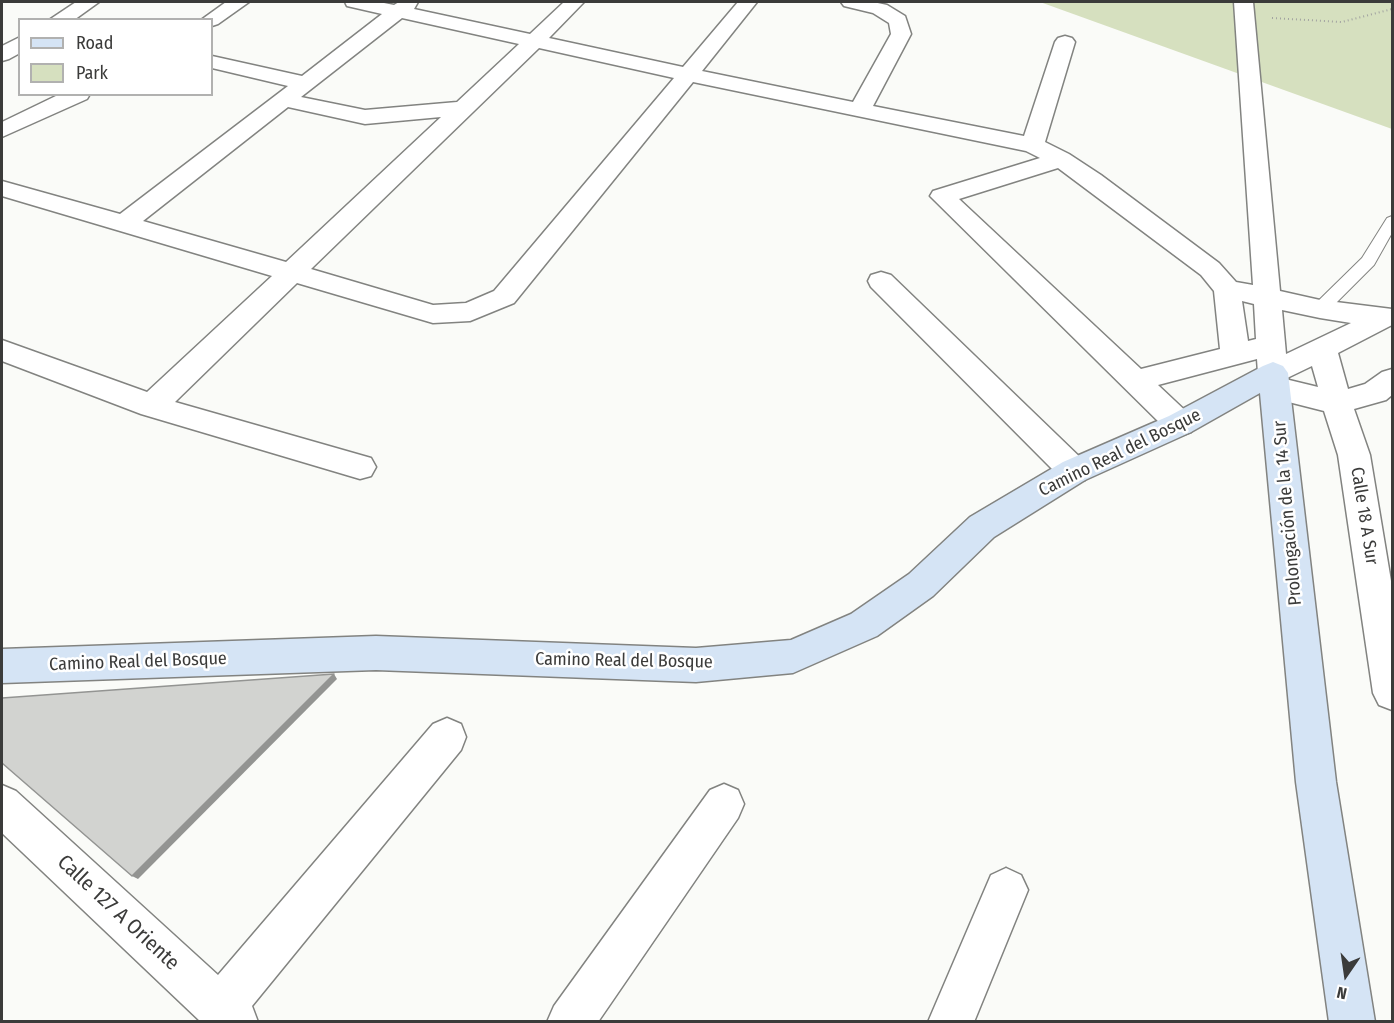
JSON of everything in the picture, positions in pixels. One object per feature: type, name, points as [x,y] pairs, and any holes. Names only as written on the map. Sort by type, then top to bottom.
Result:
[{"type":"street","points":[[62,18],[89,2]]},
{"type":"street","points":[[213,19],[239,2]]},
{"type":"street","points":[[354,2],[404,6],[532,40],[1033,145],[1061,159],[1210,269],[1227,289],[1235,355]]},
{"type":"street","points":[[152,405],[293,273],[532,40],[575,2]]},
{"type":"street","points":[[2,188],[434,314],[470,312],[504,297],[686,74],[748,2]]},
{"type":"street","points":[[851,2],[880,9],[898,20],[901,34],[860,110]]},
{"type":"street","points":[[123,224],[404,6]]},
{"type":"street","name":"Prolongación de la 14 Sur","points":[[1244,8],[1266,299],[1290,546],[1316,782],[1352,1022]]},
{"type":"street","points":[[1033,145],[1065,42]]},
{"type":"street","points":[[2,55],[18,44]]},
{"type":"street","points":[[213,62],[306,82]]},
{"type":"street","points":[[2,130],[75,96]]},
{"type":"street","points":[[285,100],[365,117],[462,108]]},
{"type":"street","points":[[1061,159],[942,196],[1180,424]]},
{"type":"street","points":[[881,281],[1074,471]]},
{"type":"street","points":[[1227,289],[1320,309],[1388,315]]},
{"type":"street","points":[[1274,369],[1322,349],[1388,315]]},
{"type":"street","name":"Calle 18 A Sur","points":[[1322,349],[1354,455],[1392,693]]},
{"type":"street","points":[[2,350],[152,405],[360,467]]},
{"type":"street","points":[[1135,381],[1235,355],[1274,369],[1337,403],[1375,392],[1392,380]]},
{"type":"street","name":"Camino Real del Bosque","points":[[2,666],[376,653],[696,665],[793,656],[864,625],[921,585],[982,527],[1074,471],[1180,424],[1274,369]]},
{"type":"street","points":[[228,1015],[447,737]]},
{"type":"street","points":[[570,1022],[724,804]]},
{"type":"street","name":"Calle 127 A Oriente","points":[[2,805],[228,1015]]},
{"type":"street","points":[[951,1022],[1006,890]]},
{"type":"lane","points":[[1320,309],[1368,261],[1392,221]]},
{"type":"path","points":[[1244,8],[1342,22],[1392,9]]},
{"type":"green space","points":[[1040,2],[1392,2],[1392,129]]},
{"type":"building","points":[[334,674],[132,876],[2,763],[2,698]]}]
